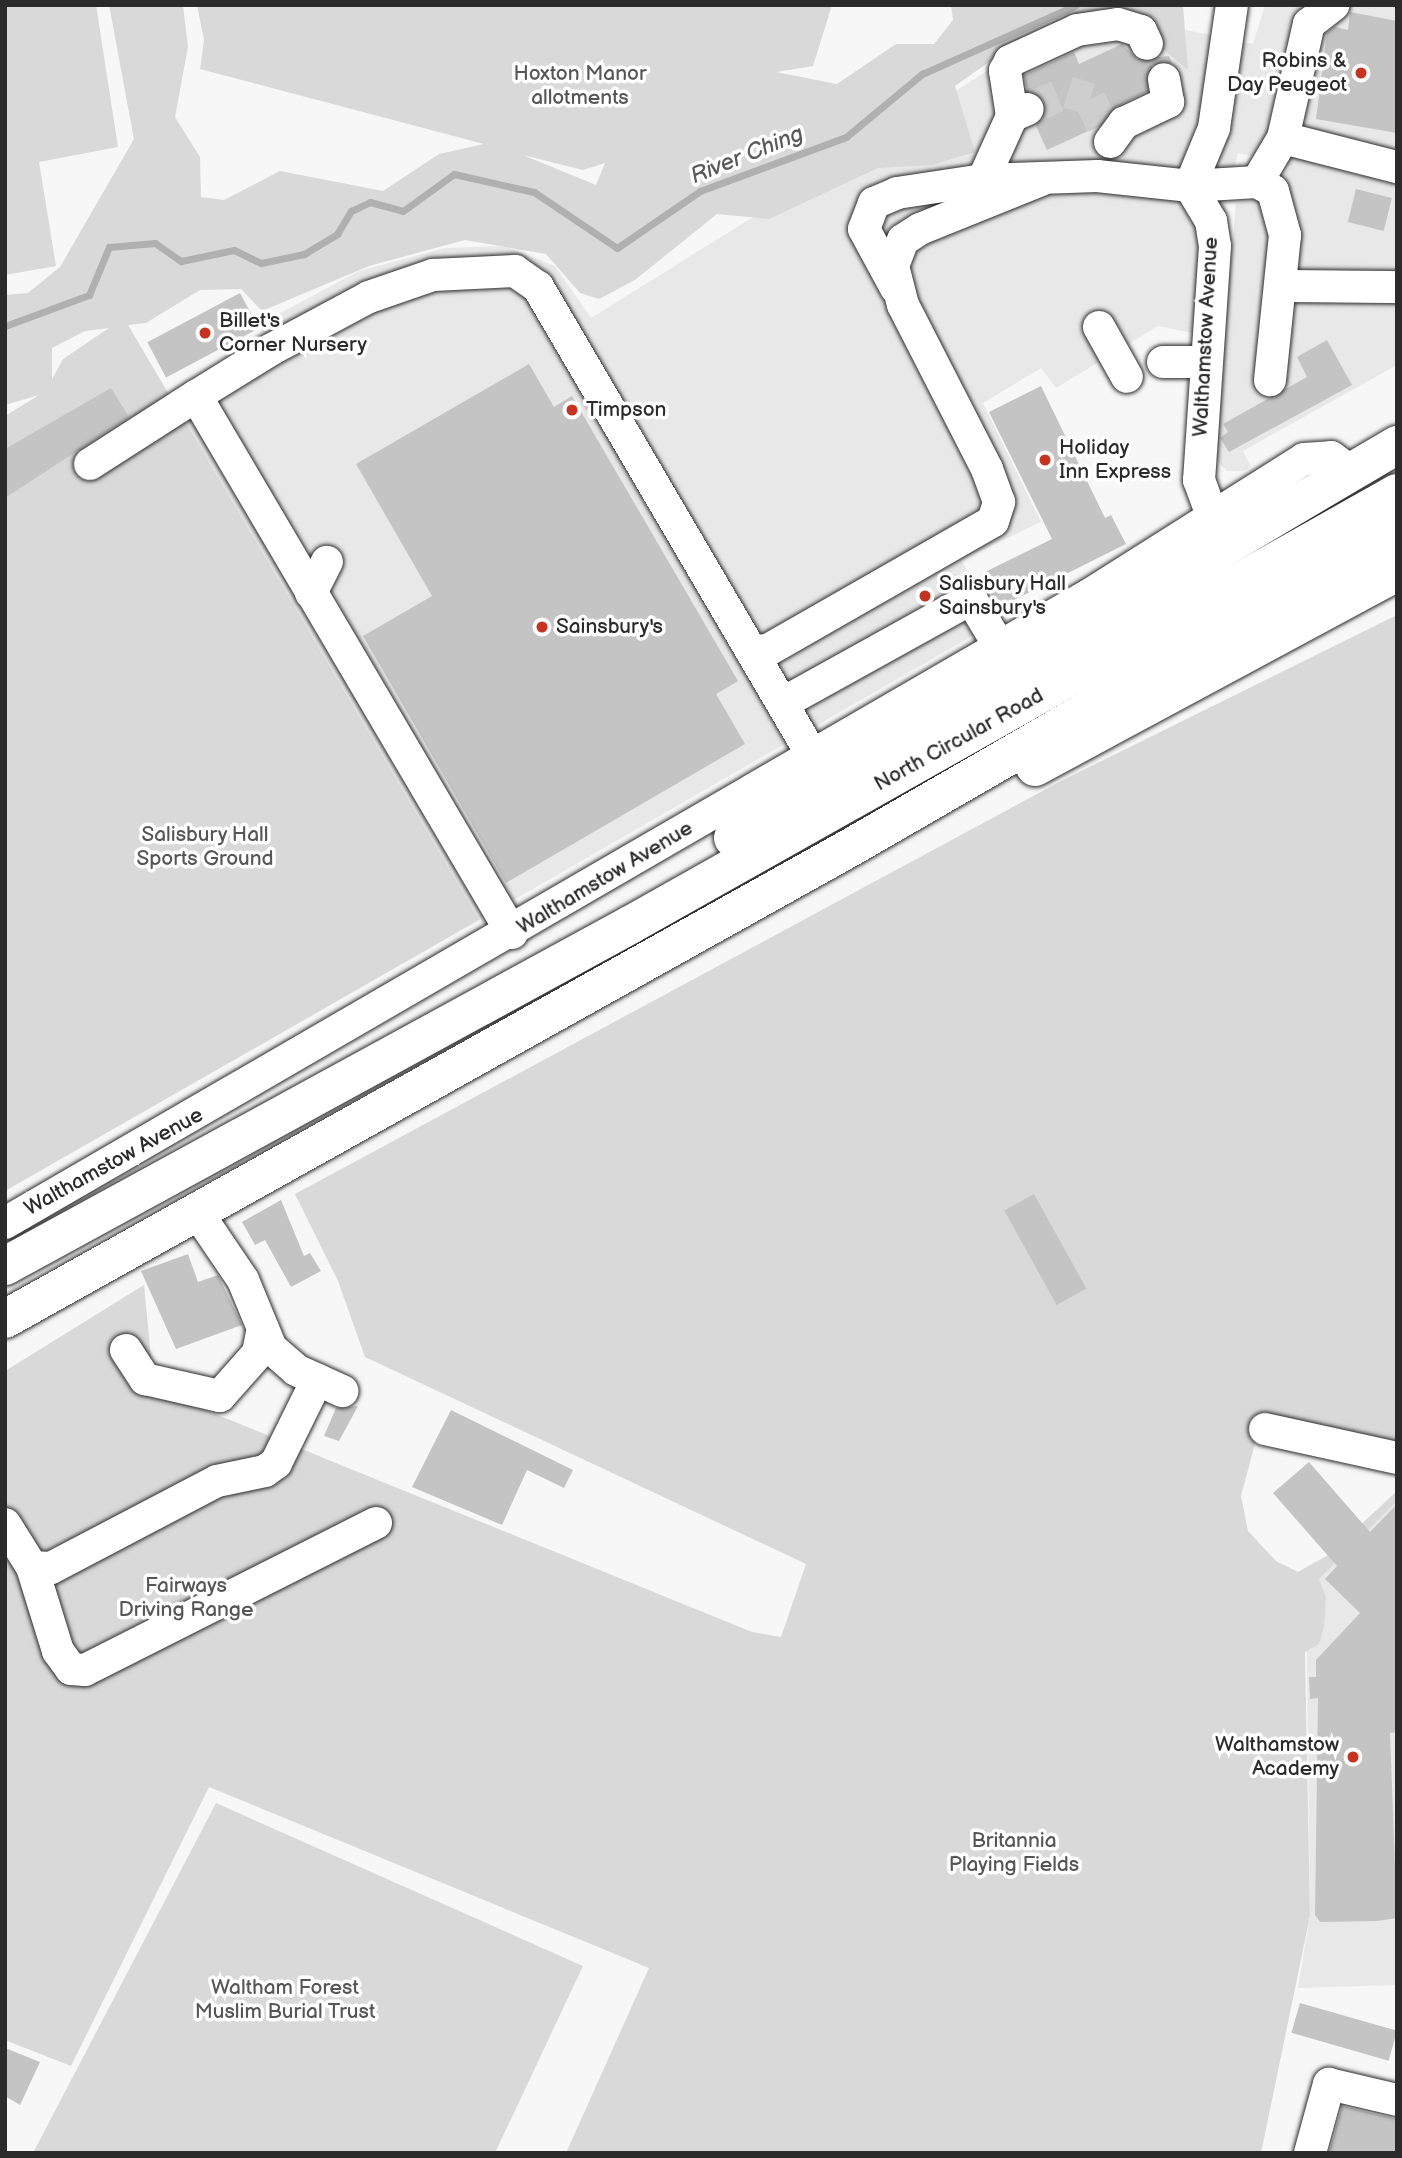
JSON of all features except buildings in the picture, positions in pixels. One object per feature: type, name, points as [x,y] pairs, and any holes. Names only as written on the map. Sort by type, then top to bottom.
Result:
[{"type":"highway","points":[[520,981],[592,924],[1397,445]]},
{"type":"highway","name":"North Circular Road","points":[[520,981],[1397,493]]},
{"type":"highway","name":"North Circular Road","points":[[853,846],[1397,532]]},
{"type":"highway","points":[[5,1319],[853,846],[914,827],[1073,747],[1397,572]]},
{"type":"highway","name":"Walthamstow Avenue","points":[[5,1266],[520,981]]},
{"type":"street","points":[[1190,187],[1214,128],[1232,5]]},
{"type":"street","points":[[1257,182],[1283,138],[1309,24],[1333,5]]},
{"type":"street","points":[[983,180],[1020,112],[1005,71],[1010,61],[1077,30],[1118,24],[1140,32],[1147,44]]},
{"type":"street","points":[[1142,181],[1106,134],[1168,102],[1164,79]]},
{"type":"street","points":[[1283,138],[1397,167]]},
{"type":"street","points":[[754,651],[780,643],[993,521],[999,502],[987,469],[897,289],[867,239],[871,207],[897,193],[983,180],[1142,181],[1190,187],[1257,182],[1273,191],[1284,227],[1270,380]]},
{"type":"street","points":[[897,289],[893,266],[908,236],[947,214],[1041,180]]},
{"type":"street","name":"Walthamstow Avenue","points":[[1190,187],[1211,221],[1215,246],[1199,480],[1208,523]]},
{"type":"street","points":[[90,464],[196,396],[369,297],[433,275],[515,271],[555,308],[811,753]]},
{"type":"street","points":[[1280,286],[1397,287]]},
{"type":"street","points":[[1099,327],[1127,377]]},
{"type":"street","points":[[1163,362],[1205,362]]},
{"type":"street","points":[[196,396],[512,933]]},
{"type":"street","name":"Walthamstow Avenue","points":[[5,1223],[512,933],[811,753],[1208,523],[1304,459],[1331,457],[1350,471]]},
{"type":"street","points":[[311,593],[327,562]]},
{"type":"street","points":[[783,703],[971,599],[998,644]]},
{"type":"street","points":[[32,1567],[72,1560],[217,1481],[265,1471],[276,1463],[330,1386],[271,1348],[243,1280],[197,1212]]},
{"type":"street","points":[[126,1350],[145,1379],[220,1396],[258,1353],[263,1328]]},
{"type":"street","points":[[1265,1429],[1397,1458]]},
{"type":"street","points":[[5,1524],[32,1567],[58,1651],[71,1670],[85,1670],[376,1522]]},
{"type":"street","points":[[1310,2153],[1329,2084],[1397,2100]]},
{"type":"shaded area","points":[[1265,5],[1397,5],[1397,365],[1243,451],[1251,467],[1244,471],[1227,471],[1214,458],[1236,203],[1264,198],[1291,166],[1238,153],[1198,334],[1158,326],[1056,388],[1041,368],[983,403],[1041,522],[961,560],[996,622],[479,920],[169,395],[265,336],[258,325],[359,271],[445,248],[504,246],[555,266],[591,318],[1013,55],[1105,13],[1253,44]]},
{"type":"shaded area","name":"Walthamstow Academy","points":[[1397,1493],[1397,1985],[1298,1988],[1310,1916],[1306,1576]]},
{"type":"green space","points":[[5,5],[96,5],[118,147],[39,162],[56,266],[5,275]]},
{"type":"green space","points":[[109,5],[183,5],[188,47],[175,117],[200,157],[201,197],[224,200],[280,171],[383,191],[439,154],[484,144],[200,69],[204,40],[197,5],[832,5],[813,66],[776,72],[837,84],[896,44],[934,44],[953,20],[951,5],[1183,5],[1188,70],[1126,18],[1088,12],[1006,50],[955,86],[975,152],[932,165],[878,168],[769,219],[717,214],[635,280],[599,299],[580,293],[546,254],[465,240],[369,266],[262,311],[241,289],[200,290],[146,323],[128,325],[479,920],[5,1191],[5,416],[39,395],[5,405],[5,295],[28,293],[60,267],[134,139]],"holes":[[[523,155],[583,170],[605,163],[596,185]],[[109,328],[63,359],[52,379],[52,348],[85,331]]]},
{"type":"green space","points":[[1397,615],[1397,1449],[1259,1429],[1241,1496],[1248,1531],[1276,1561],[1298,1572],[1328,1555],[1397,1491],[1397,1501],[1319,1579],[1326,1597],[1324,1627],[1319,1644],[1305,1652],[1310,1916],[1261,2153],[566,2153],[649,1968],[209,1787],[71,2066],[5,2040],[5,1371],[144,1285],[154,1389],[752,1632],[781,1637],[806,1564],[365,1357],[338,1281],[295,1194],[1063,780]]},
{"type":"green space","name":"Waltham Forest Muslim Burial Trust","points":[[216,1803],[583,1966],[495,2153],[33,2153]]},
{"type":"waterway","name":"River Ching","points":[[5,326],[89,295],[109,247],[155,243],[181,261],[234,250],[261,263],[304,254],[337,234],[351,211],[370,202],[403,211],[454,174],[534,192],[617,248],[700,191],[846,137],[922,74],[1076,5]]},
{"type":"tunnel","points":[[1028,109],[1068,92],[1090,99],[1102,125]]},
{"type":"place","name":"Robins & Day Peugeot","points":[[1361,73]]},
{"type":"place","name":"Billet's Corner Nursery","points":[[205,333]]},
{"type":"place","name":"Timpson","points":[[572,410]]},
{"type":"place","name":"Holiday Inn Express","points":[[1045,460]]},
{"type":"place","name":"Salisbury Hall Sainsbury's","points":[[925,596]]},
{"type":"place","name":"Sainsbury's","points":[[542,627]]},
{"type":"place","name":"Walthamstow Academy","points":[[1353,1757]]},
{"type":"park label","name":"Hoxton Manor allotments","points":[[580,86]]},
{"type":"park label","name":"Salisbury Hall Sports Ground","points":[[205,847]]},
{"type":"park label","name":"Fairways Driving Range","points":[[186,1598]]},
{"type":"park label","name":"Britannia Playing Fields","points":[[1014,1853]]}]
